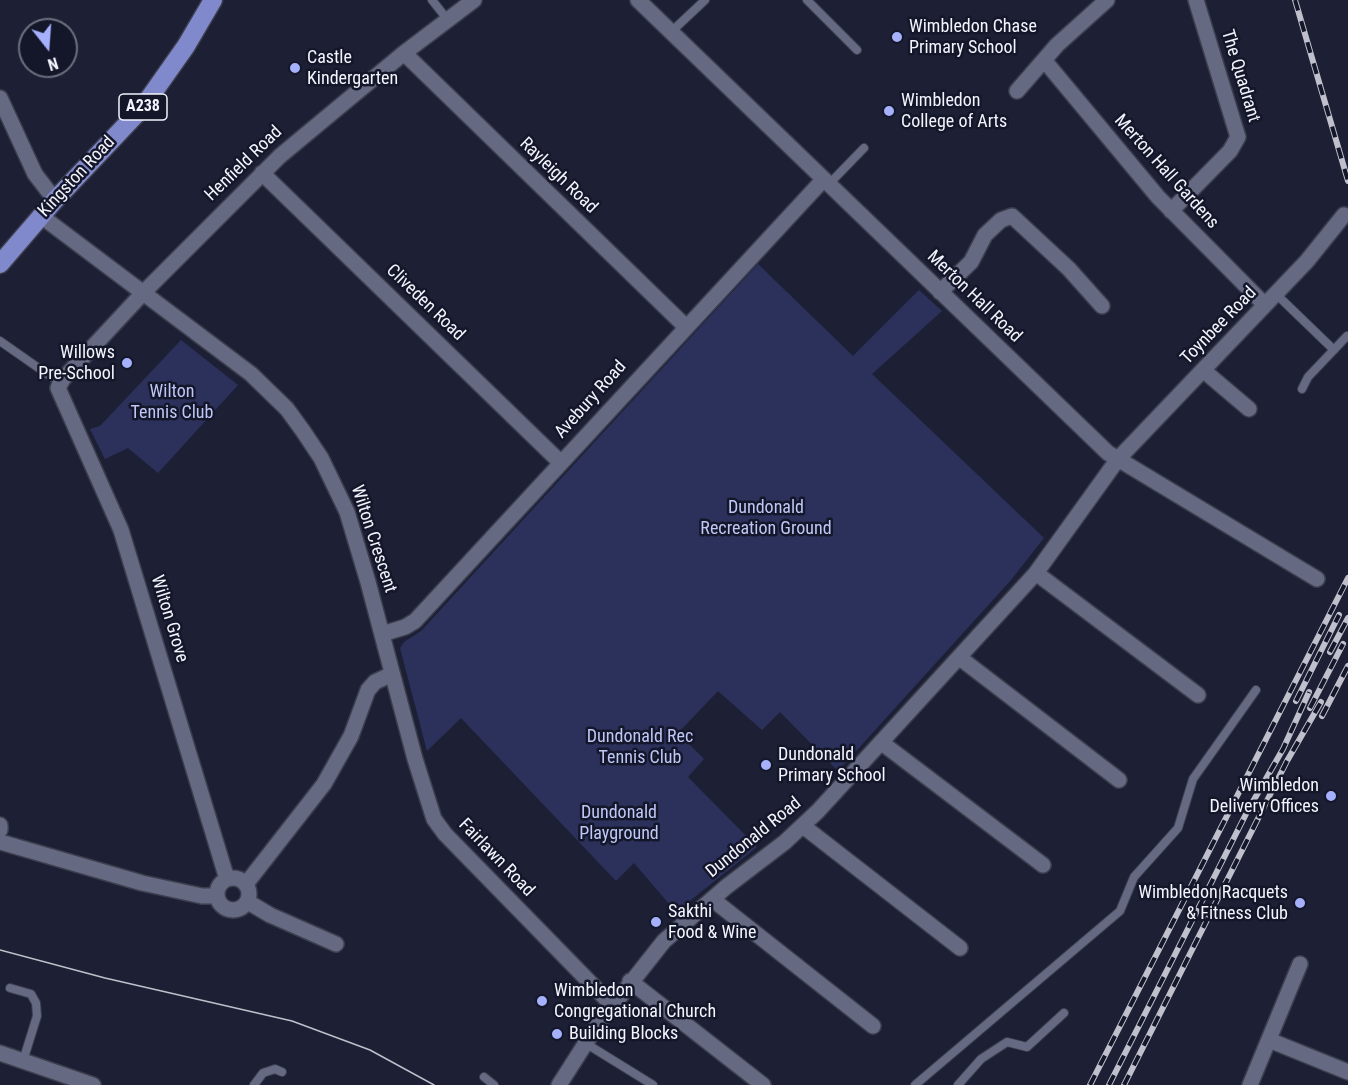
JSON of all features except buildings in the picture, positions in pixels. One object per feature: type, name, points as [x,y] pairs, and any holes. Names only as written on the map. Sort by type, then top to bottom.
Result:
[{"type":"main road","name":"Kingston Road","points":[[0,264],[40,216],[143,107],[186,46],[213,0]]},
{"type":"street","name":"Henfield Road","points":[[61,381],[143,293],[305,132],[474,0]]},
{"type":"street","name":"Merton Hall Road","points":[[638,0],[825,183],[1118,459],[1317,579]]},
{"type":"street","points":[[1017,91],[1044,60],[1107,0]]},
{"type":"street","name":"The Quadrant","points":[[1171,211],[1230,151],[1238,136],[1196,0]]},
{"type":"street","name":"Rayleigh Road","points":[[404,53],[685,326]]},
{"type":"street","name":"Merton Hall Gardens","points":[[1044,60],[1171,211],[1270,300]]},
{"type":"street","points":[[0,98],[35,174],[55,200]]},
{"type":"street","name":"Cliveden Road","points":[[262,173],[560,462]]},
{"type":"street","name":"Avebury Road","points":[[382,634],[405,627],[415,621],[685,326],[825,183]]},
{"type":"street","name":"Toynbee Road","points":[[1118,459],[1270,300],[1344,215]]},
{"type":"street","name":"Wilton Crescent","points":[[40,216],[251,374],[276,397],[303,431],[321,458],[347,512],[392,674]]},
{"type":"street","points":[[940,292],[971,262],[985,235],[1000,220],[1012,216],[1069,269],[1102,306]]},
{"type":"street","points":[[1203,370],[1249,409]]},
{"type":"street","name":"Wilton Grove","points":[[61,381],[58,394],[84,442],[121,530],[227,879]]},
{"type":"street","name":"Dundonald Road","points":[[559,1085],[612,1005],[664,941],[803,826],[882,743],[1036,573],[1118,459]]},
{"type":"street","points":[[1036,573],[1198,695]]},
{"type":"street","points":[[960,658],[1119,780]]},
{"type":"street","points":[[246,884],[324,784],[351,736],[368,690],[375,682],[392,674]]},
{"type":"street","name":"Fairlawn Road","points":[[392,674],[426,797],[444,834],[612,1005]]},
{"type":"street","points":[[882,743],[1043,865]]},
{"type":"street","points":[[0,825],[0,830]]},
{"type":"street","points":[[803,826],[960,948]]},
{"type":"street","points":[[0,842],[142,883],[202,896],[217,896]]},
{"type":"street","points":[[234,878],[246,884],[248,902],[238,910],[231,910],[219,903],[218,889],[227,879],[234,878]]},
{"type":"street","points":[[712,899],[873,1026]]},
{"type":"street","points":[[248,902],[270,915],[336,944]]},
{"type":"street","points":[[1250,1085],[1300,964]]},
{"type":"street","points":[[630,981],[763,1085]]},
{"type":"street","points":[[1269,1040],[1348,1072]]},
{"type":"street","points":[[0,1053],[83,1083]]},
{"type":"lane","points":[[432,0],[447,19]]},
{"type":"lane","points":[[671,32],[705,0]]},
{"type":"lane","points":[[807,0],[857,50]]},
{"type":"lane","points":[[825,183],[864,148]]},
{"type":"lane","points":[[1270,300],[1334,350]]},
{"type":"lane","points":[[1302,389],[1308,377],[1347,336]]},
{"type":"lane","points":[[0,341],[61,381]]},
{"type":"lane","points":[[915,1085],[1120,911],[1134,877],[1178,828],[1194,779],[1256,690]]},
{"type":"lane","points":[[10,988],[31,994],[36,1003],[37,1016],[22,1061]]},
{"type":"lane","points":[[958,1085],[981,1059],[1007,1042],[1027,1047],[1065,1014]]},
{"type":"lane","points":[[585,1043],[653,1085]]},
{"type":"lane","points":[[254,1085],[262,1073],[275,1070],[282,1072]]},
{"type":"lane","points":[[484,1077],[494,1085]]},
{"type":"green space","name":"Dundonald Recreation Ground","points":[[758,264],[853,356],[919,290],[942,311],[872,374],[1044,538],[1011,580],[838,771],[780,712],[762,730],[718,691],[678,733],[704,759],[688,777],[757,847],[676,912],[634,863],[616,881],[461,718],[427,751],[400,648],[404,642],[421,631]]},
{"type":"green space","name":"Wilton Tennis Club","points":[[181,340],[238,385],[158,473],[128,448],[105,459],[90,429],[100,426]]},
{"type":"tram line","points":[[0,950],[105,978],[292,1021],[370,1050],[434,1085]]},
{"type":"railway","points":[[1295,0],[1348,181]]},
{"type":"railway","points":[[1090,1085],[1348,578]]},
{"type":"railway","points":[[1296,701],[1339,615]]},
{"type":"railway","points":[[1330,652],[1348,618]]},
{"type":"railway","points":[[1310,708],[1343,644]]},
{"type":"railway","points":[[1322,716],[1348,666]]},
{"type":"railway","points":[[1109,1085],[1247,812],[1283,749],[1309,692]]},
{"type":"railway","points":[[1124,1085],[1287,761],[1321,702]]},
{"type":"place","name":"Wimbledon Chase Primary School","points":[[897,37]]},
{"type":"place","name":"Castle Kindergarten","points":[[295,68]]},
{"type":"place","name":"Wimbledon College of Arts","points":[[889,111]]},
{"type":"place","name":"Willows Pre-School","points":[[127,363]]},
{"type":"place","name":"Dundonald Primary School","points":[[766,765]]},
{"type":"place","name":"Wimbledon Delivery Offices","points":[[1331,796]]},
{"type":"place","name":"Wimbledon Racquets & Fitness Club","points":[[1300,903]]},
{"type":"place","name":"Sakthi Food & Wine","points":[[656,922]]},
{"type":"place","name":"Wimbledon Congregational Church","points":[[542,1001]]},
{"type":"place","name":"Building Blocks","points":[[557,1034]]},
{"type":"park label","name":"Dundonald Rec Tennis Club","points":[[640,747]]},
{"type":"park label","name":"Dundonald Playground","points":[[619,823]]}]
